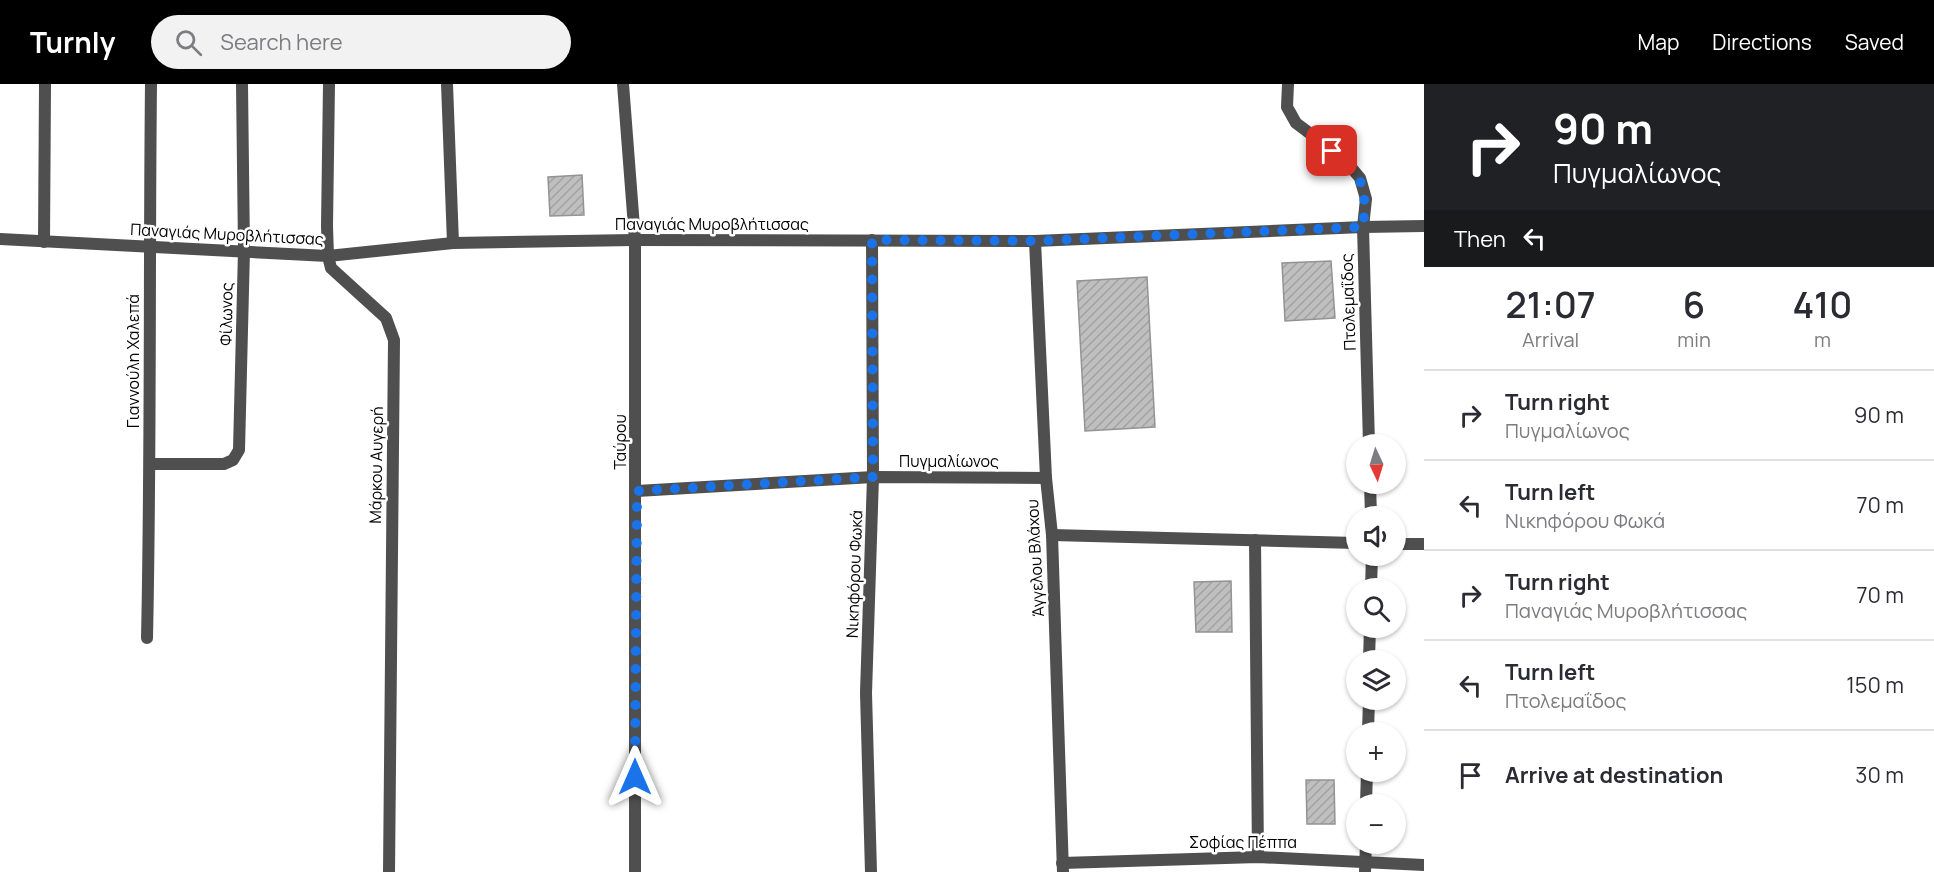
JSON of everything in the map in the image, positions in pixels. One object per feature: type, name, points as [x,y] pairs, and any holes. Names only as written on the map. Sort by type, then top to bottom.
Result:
[{"type":"street","points":[[44,242],[45,84]]},
{"type":"street","name":"Γιαννούλη Χαλεπά","points":[[147,638],[151,84]]},
{"type":"street","name":"Φίλωνος","points":[[150,464],[224,464],[233,460],[239,450],[244,250],[242,84]]},
{"type":"street","points":[[328,256],[329,84]]},
{"type":"street","points":[[447,84],[453,243]]},
{"type":"street","name":"Ταύρου","points":[[623,84],[635,240],[637,491],[635,872]]},
{"type":"street","name":"Πτολεμαΐδος","points":[[1288,84],[1287,107],[1296,123],[1344,159],[1360,178],[1366,199],[1363,227],[1369,434]]},
{"type":"street","name":"Παναγιάς Μυροβλήτισσας","points":[[0,238],[328,256],[453,243],[635,240],[1035,241],[1424,226]]},
{"type":"street","name":"Νικηφόρου Φωκά","points":[[871,872],[866,693],[873,477],[872,240]]},
{"type":"street","name":"Άγγελου Βλάχου","points":[[1035,241],[1046,478],[1052,536],[1063,867]]},
{"type":"street","name":"Μάρκου Αυγερή","points":[[328,256],[331,268],[386,318],[394,340],[389,872]]},
{"type":"street","name":"Πυγμαλίωνος","points":[[637,491],[873,477],[1046,478]]},
{"type":"street","points":[[1052,536],[1346,543]]},
{"type":"street","points":[[1255,540],[1258,857]]},
{"type":"street","points":[[1406,544],[1424,544]]},
{"type":"street","name":"Σοφίας Πέππα","points":[[1063,867],[1258,857],[1365,867],[1424,865]]},
{"type":"building","points":[[582,175],[584,215],[550,216],[548,177]]},
{"type":"building","points":[[1331,261],[1335,318],[1285,321],[1282,263]]},
{"type":"building","points":[[1147,277],[1155,427],[1085,431],[1077,281]]},
{"type":"building","points":[[1231,581],[1232,632],[1196,632],[1194,582]]},
{"type":"building","points":[[1306,780],[1334,780],[1335,824],[1307,824]]},
{"type":"route","points":[[635,777],[637,491],[873,477],[872,240],[1035,241],[1363,227],[1366,199],[1360,178],[1344,159],[1332,151]]}]
